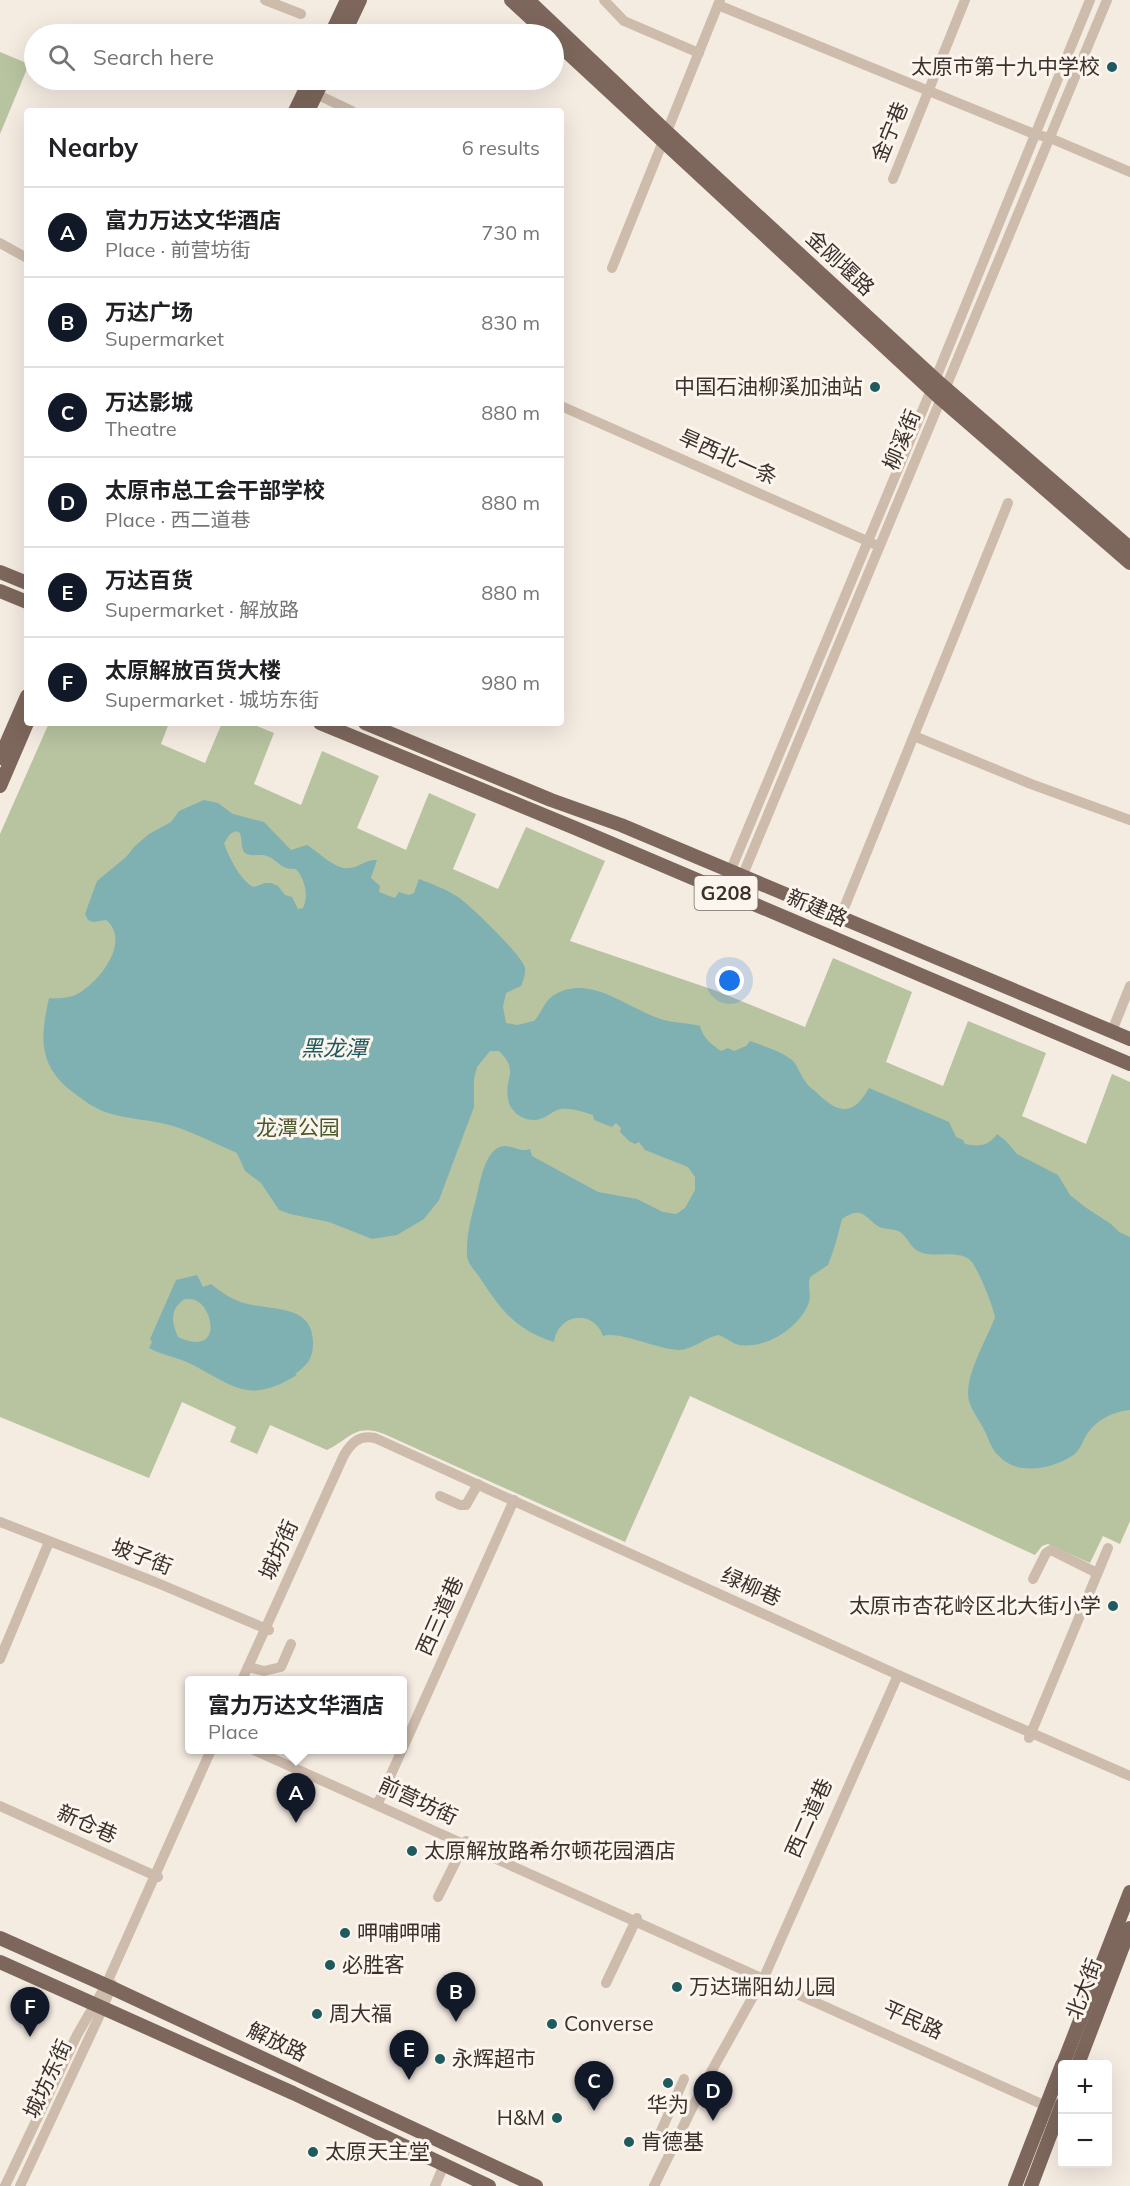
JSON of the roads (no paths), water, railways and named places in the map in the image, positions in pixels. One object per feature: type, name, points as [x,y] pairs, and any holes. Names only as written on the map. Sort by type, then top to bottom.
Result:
[{"type":"main road","points":[[336,24],[347,0]]},
{"type":"main road","points":[[349,24],[360,0]]},
{"type":"main road","points":[[511,0],[537,24]]},
{"type":"main road","points":[[528,0],[552,24]]},
{"type":"main road","points":[[564,36],[665,137]]},
{"type":"main road","points":[[564,49],[665,137],[938,389],[1130,562]]},
{"type":"main road","points":[[296,108],[305,90]]},
{"type":"main road","points":[[309,108],[318,90]]},
{"type":"main road","points":[[938,389],[1130,548]]},
{"type":"main road","points":[[0,572],[24,583]]},
{"type":"main road","points":[[0,591],[24,601]]},
{"type":"main road","points":[[0,758],[24,703]]},
{"type":"main road","points":[[0,786],[26,726]]},
{"type":"main road","name":"新建路","points":[[328,726],[575,828],[1130,1064]]},
{"type":"main road","name":"新建路","points":[[372,726],[551,800],[621,825],[1130,1039]]},
{"type":"main road","points":[[1065,2060],[1130,1892]]},
{"type":"main road","name":"北大街","points":[[1080,2060],[1130,1928]]},
{"type":"main road","name":"解放路","points":[[0,1938],[536,2186]]},
{"type":"main road","name":"解放路","points":[[0,1962],[283,2088],[489,2186]]},
{"type":"main road","points":[[1015,2186],[1058,2077]]},
{"type":"main road","points":[[1031,2186],[1058,2114]]},
{"type":"street","points":[[265,0],[301,14]]},
{"type":"street","points":[[604,0],[624,21],[699,53]]},
{"type":"street","name":"金宁巷","points":[[893,178],[965,0]]},
{"type":"street","name":"柳溪街","points":[[728,894],[879,546],[1034,134],[1090,0]]},
{"type":"street","name":"柳溪街","points":[[737,874],[868,541],[1050,138],[1107,0]]},
{"type":"street","points":[[612,268],[719,2],[927,91],[1034,134],[1050,138],[1130,172]]},
{"type":"street","points":[[316,94],[346,108]]},
{"type":"street","points":[[0,243],[24,256]]},
{"type":"street","name":"旱西北一条","points":[[564,407],[879,546]]},
{"type":"street","points":[[840,918],[1008,503]]},
{"type":"street","points":[[914,736],[1031,784],[1130,820]]},
{"type":"street","points":[[1112,1031],[1130,986]]},
{"type":"street","name":"绿柳巷","points":[[359,1441],[371,1443],[477,1487],[1030,1736],[1130,1784]]},
{"type":"street","name":"城坊街","points":[[246,1676],[341,1469],[359,1441]]},
{"type":"street","points":[[440,1496],[460,1505],[466,1505],[477,1487]]},
{"type":"street","name":"西三道巷","points":[[407,1727],[510,1502]]},
{"type":"street","name":"西三道巷","points":[[407,1738],[510,1502]]},
{"type":"street","name":"坡子街","points":[[0,1522],[48,1545]]},
{"type":"street","name":"坡子街","points":[[0,1528],[266,1632]]},
{"type":"street","points":[[0,1659],[48,1545]]},
{"type":"street","points":[[1030,1736],[1108,1548]]},
{"type":"street","points":[[1033,1579],[1046,1553],[1051,1550],[1097,1573]]},
{"type":"street","points":[[250,1668],[264,1671],[281,1667],[291,1644]]},
{"type":"street","name":"西二道巷","points":[[654,2186],[763,1976],[896,1677]]},
{"type":"street","name":"绿柳巷","points":[[1030,1736],[1130,1776]]},
{"type":"street","points":[[108,1986],[211,1754]]},
{"type":"street","name":"前营坊街","points":[[266,1754],[377,1801]]},
{"type":"street","name":"前营坊街","points":[[274,1754],[763,1976]]},
{"type":"street","points":[[377,1801],[395,1754]]},
{"type":"street","name":"西三道巷","points":[[377,1801],[400,1754]]},
{"type":"street","name":"新仓巷","points":[[0,1806],[156,1877]]},
{"type":"street","points":[[438,1897],[465,1842]]},
{"type":"street","points":[[606,1983],[637,1920]]},
{"type":"street","name":"平民路","points":[[763,1976],[1047,2104]]},
{"type":"street","name":"城坊东街","points":[[5,2186],[108,1986]]},
{"type":"street","name":"城坊东街","points":[[20,2186],[98,2006]]},
{"type":"street","points":[[673,2146],[663,2140],[661,2131],[684,2079]]},
{"type":"street","points":[[435,2186],[444,2165]]},
{"type":"water","name":"黑龙潭","points":[[204,800],[218,803],[233,814],[264,822],[291,850],[307,845],[344,868],[377,860],[371,878],[380,886],[379,892],[395,898],[399,892],[409,895],[414,893],[419,879],[458,897],[506,942],[525,968],[521,986],[506,993],[503,1007],[506,1023],[517,1025],[534,1021],[554,995],[569,989],[583,988],[597,991],[654,1017],[700,1026],[708,1040],[721,1051],[728,1048],[734,1051],[746,1046],[750,1041],[779,1052],[793,1061],[809,1086],[833,1106],[846,1109],[852,1107],[858,1103],[869,1088],[949,1122],[956,1137],[963,1140],[965,1144],[983,1145],[997,1134],[1017,1154],[1058,1175],[1070,1195],[1119,1232],[1130,1237],[1130,1410],[1112,1414],[1100,1421],[1087,1434],[1077,1452],[1064,1461],[1035,1468],[1015,1466],[1006,1462],[992,1447],[970,1404],[968,1394],[976,1360],[995,1317],[976,1269],[969,1259],[963,1256],[921,1252],[913,1247],[900,1232],[882,1228],[861,1213],[842,1219],[828,1265],[810,1277],[809,1302],[803,1314],[780,1336],[760,1344],[739,1345],[718,1335],[689,1348],[669,1349],[619,1336],[603,1336],[592,1321],[584,1318],[569,1320],[562,1325],[554,1342],[529,1331],[511,1318],[495,1300],[467,1258],[468,1232],[481,1177],[488,1158],[496,1149],[509,1146],[522,1150],[530,1149],[532,1156],[598,1192],[637,1199],[663,1212],[676,1214],[685,1208],[695,1190],[695,1177],[688,1167],[645,1150],[639,1142],[635,1144],[629,1141],[620,1132],[621,1128],[616,1123],[612,1127],[594,1120],[593,1115],[569,1109],[561,1109],[535,1120],[529,1120],[515,1113],[509,1104],[507,1091],[509,1064],[499,1051],[490,1051],[477,1067],[474,1079],[474,1107],[439,1200],[424,1219],[397,1235],[372,1239],[329,1222],[279,1210],[261,1183],[245,1171],[237,1153],[173,1126],[113,1115],[89,1104],[62,1083],[48,1062],[43,1039],[49,998],[73,996],[101,974],[113,951],[115,940],[113,929],[106,920],[93,922],[88,920],[85,914],[97,881],[149,834],[171,822],[179,811]],"holes":[[[236,831],[240,833],[246,854],[267,856],[282,866],[296,869],[305,888],[306,898],[303,908],[298,909],[292,897],[285,895],[278,886],[265,883],[254,887],[240,875],[224,843],[230,834]]]},
{"type":"water","points":[[197,1275],[203,1287],[211,1284],[238,1301],[280,1309],[300,1316],[307,1322],[311,1331],[313,1349],[308,1361],[295,1374],[297,1375],[266,1389],[254,1390],[232,1385],[187,1362],[149,1348],[152,1342],[150,1339],[176,1280]],"holes":[[[185,1299],[195,1300],[202,1304],[207,1312],[210,1329],[208,1336],[202,1341],[192,1342],[178,1337],[173,1316],[174,1311]]]},
{"type":"place","name":"太原市第十九中学校","points":[[1112,67]]},
{"type":"place","name":"中国石油柳溪加油站","points":[[875,387]]},
{"type":"place","name":"太原市杏花岭区北大街小学","points":[[1113,1606]]},
{"type":"place","name":"富力万达文华酒店","points":[[296,1823]]},
{"type":"place","name":"太原解放路希尔顿花园酒店","points":[[412,1851]]},
{"type":"place","name":"呷哺呷哺","points":[[345,1933]]},
{"type":"place","name":"必胜客","points":[[330,1965]]},
{"type":"place","name":"万达瑞阳幼儿园","points":[[677,1987]]},
{"type":"place","name":"周大福","points":[[317,2014]]},
{"type":"place","name":"万达广场","points":[[456,2022]]},
{"type":"place","name":"Converse","points":[[552,2024]]},
{"type":"place","name":"太原解放百货大楼","points":[[30,2037]]},
{"type":"place","name":"永辉超市","points":[[440,2059]]},
{"type":"place","name":"万达百货","points":[[409,2080]]},
{"type":"place","name":"华为","points":[[668,2083]]},
{"type":"place","name":"万达影城","points":[[594,2111]]},
{"type":"place","name":"H&M","points":[[557,2118]]},
{"type":"place","name":"太原市总工会干部学校","points":[[713,2121]]},
{"type":"place","name":"肯德基","points":[[629,2142]]},
{"type":"place","name":"太原天主堂","points":[[313,2152]]},
{"type":"park label","name":"龙潭公园","points":[[298,1128]]}]
